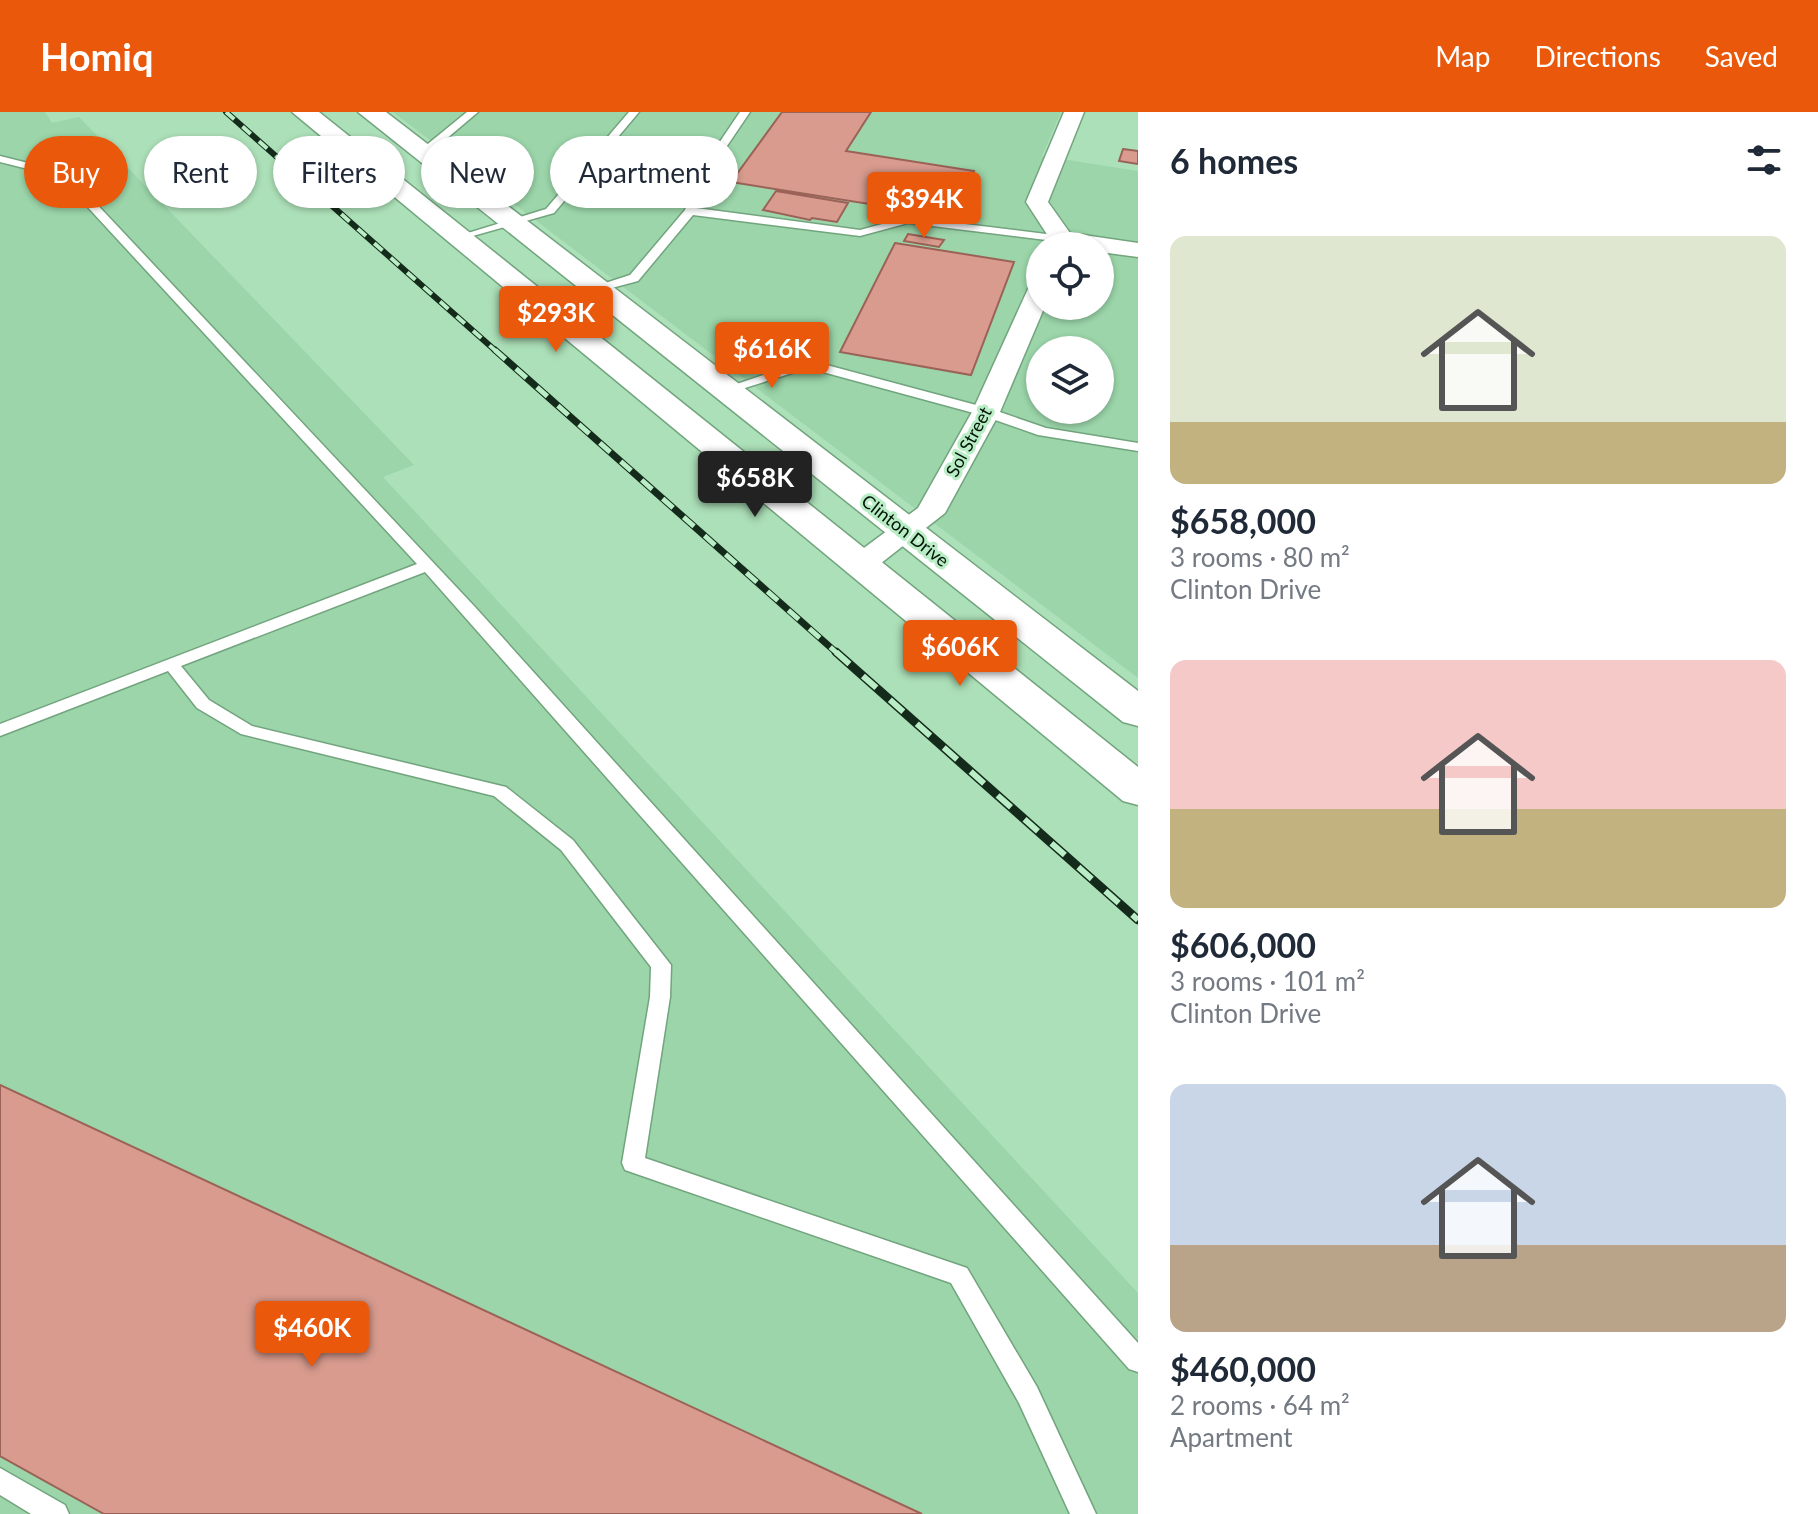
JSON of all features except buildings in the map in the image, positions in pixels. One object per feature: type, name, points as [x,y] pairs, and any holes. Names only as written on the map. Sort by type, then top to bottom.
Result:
[{"type":"main road","points":[[304,112],[1138,790]]},
{"type":"main road","name":"Clinton Drive","points":[[370,112],[421,153]]},
{"type":"main road","name":"Clinton Drive","points":[[491,208],[1138,712]]},
{"type":"street","points":[[1055,232],[1037,202],[1074,112]]},
{"type":"street","points":[[1114,248],[1138,250]]},
{"type":"street","name":"Sol Street","points":[[860,565],[930,513],[986,412],[1026,320]]},
{"type":"lane","points":[[444,136],[473,112]]},
{"type":"lane","points":[[459,239],[513,225],[550,211],[634,112]]},
{"type":"lane","points":[[597,290],[634,278],[690,211],[701,177],[745,112]]},
{"type":"lane","points":[[0,159],[36,168],[87,200],[428,565],[1138,1361]]},
{"type":"lane","points":[[690,211],[860,233],[908,220],[1026,237]]},
{"type":"lane","points":[[726,390],[808,364],[986,412],[1043,432],[1138,447]]},
{"type":"lane","points":[[0,730],[428,565]]},
{"type":"lane","points":[[171,664],[203,704],[247,730],[500,791],[567,845],[661,965],[660,997],[633,1163],[959,1275],[1028,1395],[1083,1514]]},
{"type":"lane","points":[[0,1481],[56,1514]]},
{"type":"shaded area","points":[[0,112],[45,112],[52,123],[79,117],[97,136],[24,136],[24,208],[128,208],[128,168],[144,185],[144,208],[167,208],[414,465],[383,477],[1138,1293],[1138,1514],[0,1514]]},
{"type":"shaded area","points":[[393,112],[1061,112],[1042,156],[1138,171],[1138,678],[519,208],[534,208],[534,136],[425,136]]},
{"type":"railway","points":[[226,112],[497,352]]},
{"type":"railway","points":[[495,350],[838,654]]},
{"type":"railway","points":[[836,652],[1138,920]]}]
